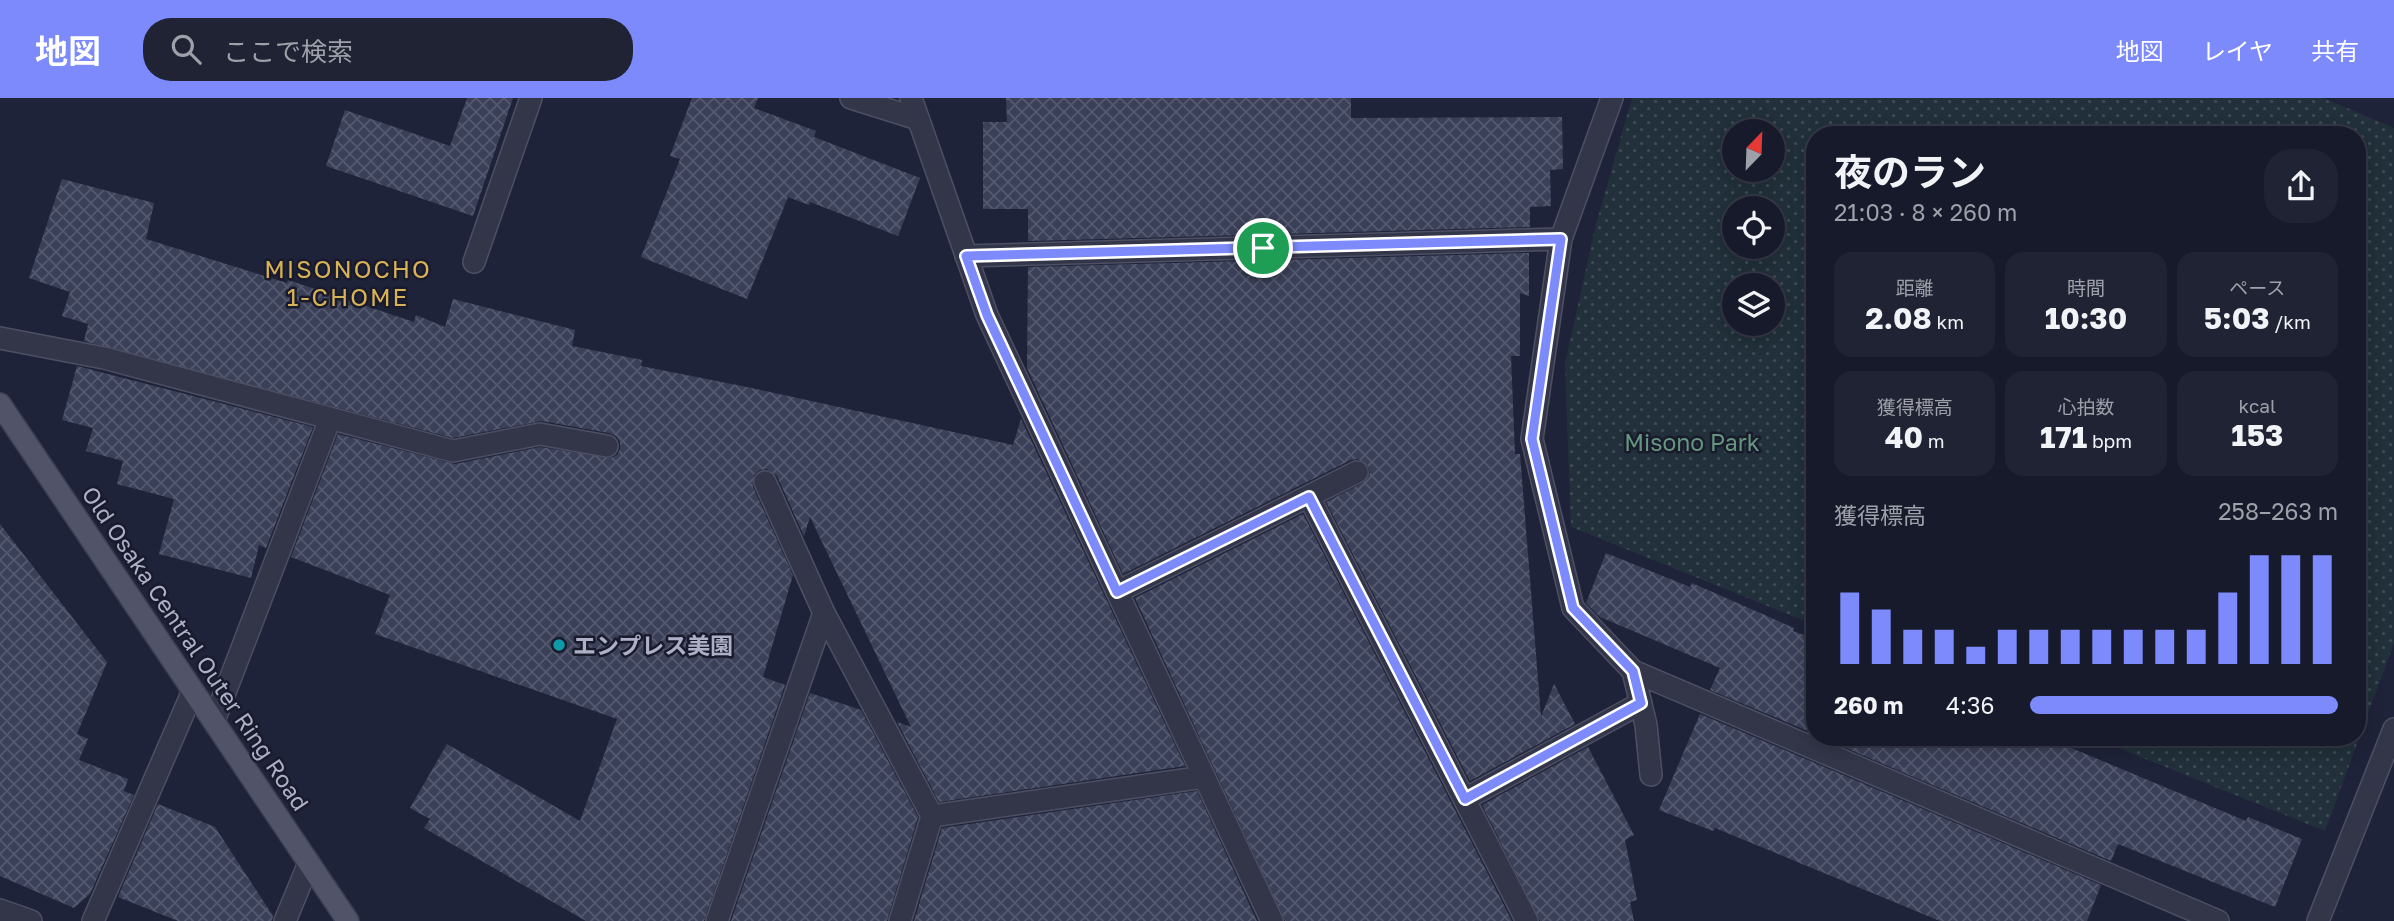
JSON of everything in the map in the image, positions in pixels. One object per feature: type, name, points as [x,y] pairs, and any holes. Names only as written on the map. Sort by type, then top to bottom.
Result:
[{"type":"main road","name":"Old Osaka Central Outer Ring Road","points":[[0,404],[348,921]]},
{"type":"street","points":[[474,261],[531,98]]},
{"type":"street","points":[[851,98],[918,119]]},
{"type":"street","points":[[911,98],[987,315],[1272,921]]},
{"type":"street","points":[[1612,98],[1561,239],[1532,439],[1573,608],[1633,671],[1806,745]]},
{"type":"street","points":[[966,256],[1561,239]]},
{"type":"street","points":[[0,338],[104,358],[453,451],[540,434],[607,446]]},
{"type":"street","points":[[214,721],[330,419]]},
{"type":"street","points":[[1117,592],[1357,472]]},
{"type":"street","points":[[765,482],[824,613],[932,816],[900,921]]},
{"type":"street","points":[[1309,497],[1527,921]]},
{"type":"street","points":[[717,921],[824,613]]},
{"type":"street","points":[[1633,671],[1646,725],[1651,775]]},
{"type":"street","points":[[93,921],[193,691]]},
{"type":"street","points":[[1465,799],[1641,703]]},
{"type":"street","points":[[2318,921],[2394,729]]},
{"type":"street","points":[[1808,746],[2218,921]]},
{"type":"street","points":[[932,816],[1204,777]]},
{"type":"street","points":[[285,921],[309,863]]},
{"type":"street","points":[[0,910],[31,921]]},
{"type":"green space","name":"Misono Park","points":[[1632,98],[2323,98],[2394,128],[2394,643],[2366,719],[2366,126],[1806,126],[1806,621],[1571,527],[1565,364],[1596,224]]},
{"type":"green space","name":"Misono Park","points":[[2113,746],[2356,746],[2325,831]]},
{"type":"building","points":[[467,98],[513,98],[473,216],[326,166],[345,110],[450,146]]},
{"type":"building","points":[[692,98],[758,98],[754,108],[816,131],[814,137],[920,178],[898,236],[810,202],[809,205],[788,197],[747,299],[641,257],[680,159],[670,156]]},
{"type":"building","points":[[1006,98],[1351,98],[1351,118],[1562,117],[1563,169],[1550,170],[1551,206],[1530,207],[1530,227],[1028,241],[1028,209],[983,209],[983,122],[1007,122]]},
{"type":"building","points":[[62,179],[154,203],[146,239],[287,283],[288,280],[414,322],[416,315],[445,327],[453,299],[575,330],[572,346],[642,360],[641,366],[1013,445],[1021,419],[1185,766],[939,802],[897,722],[911,727],[810,517],[804,536],[777,476],[767,469],[760,470],[754,475],[753,487],[793,575],[763,677],[785,685],[704,921],[586,921],[424,828],[430,819],[410,808],[447,744],[580,821],[617,719],[375,634],[390,595],[291,557],[338,434],[455,464],[540,447],[611,458],[617,455],[620,449],[616,436],[542,421],[453,438],[84,341],[88,324],[62,316],[70,292],[29,278]]},
{"type":"building","points":[[1529,253],[1529,296],[1520,293],[1520,356],[1511,356],[1515,454],[1520,454],[1541,717],[1554,684],[1575,724],[1470,781],[1326,502],[1363,483],[1370,473],[1368,466],[1358,459],[1351,460],[1123,574],[1027,368],[1028,267]]},
{"type":"building","points":[[77,366],[313,427],[266,548],[259,545],[251,578],[159,554],[174,499],[117,484],[123,461],[86,451],[93,428],[62,420]]},
{"type":"building","points":[[1303,514],[1512,921],[1285,921],[1135,598]]},
{"type":"building","points":[[0,524],[107,662],[77,734],[88,739],[79,760],[128,779],[124,791],[134,795],[90,894],[74,908],[0,876]]},
{"type":"building","points":[[1606,553],[1690,587],[1692,583],[1794,628],[1793,631],[1806,636],[1806,730],[1710,690],[1720,668],[1600,617],[1586,603]]},
{"type":"building","points":[[810,693],[861,710],[918,817],[887,921],[731,921]]},
{"type":"building","points":[[1700,714],[2101,885],[2087,921],[1940,921],[1715,828],[1713,831],[1659,810]]},
{"type":"building","points":[[1841,746],[2067,746],[2246,821],[2248,817],[2302,839],[2275,907],[2118,844],[2111,861]]},
{"type":"building","points":[[1588,747],[1634,835],[1625,840],[1637,900],[1630,902],[1634,921],[1540,921],[1482,805]]},
{"type":"building","points":[[1197,791],[1257,921],[914,921],[942,828]]},
{"type":"building","points":[[158,804],[215,827],[273,916],[272,921],[178,921],[118,897]]},
{"type":"place","name":"エンプレス美園","points":[[559,645]]},
{"type":"district","name":"MISONOCHO 1-CHOME","points":[[348,282]]},
{"type":"route","points":[[1561,239],[1532,439],[1573,608],[1633,671],[1641,703],[1465,799],[1309,497],[1117,592],[987,315],[966,256],[1263,248],[1561,239]]}]
